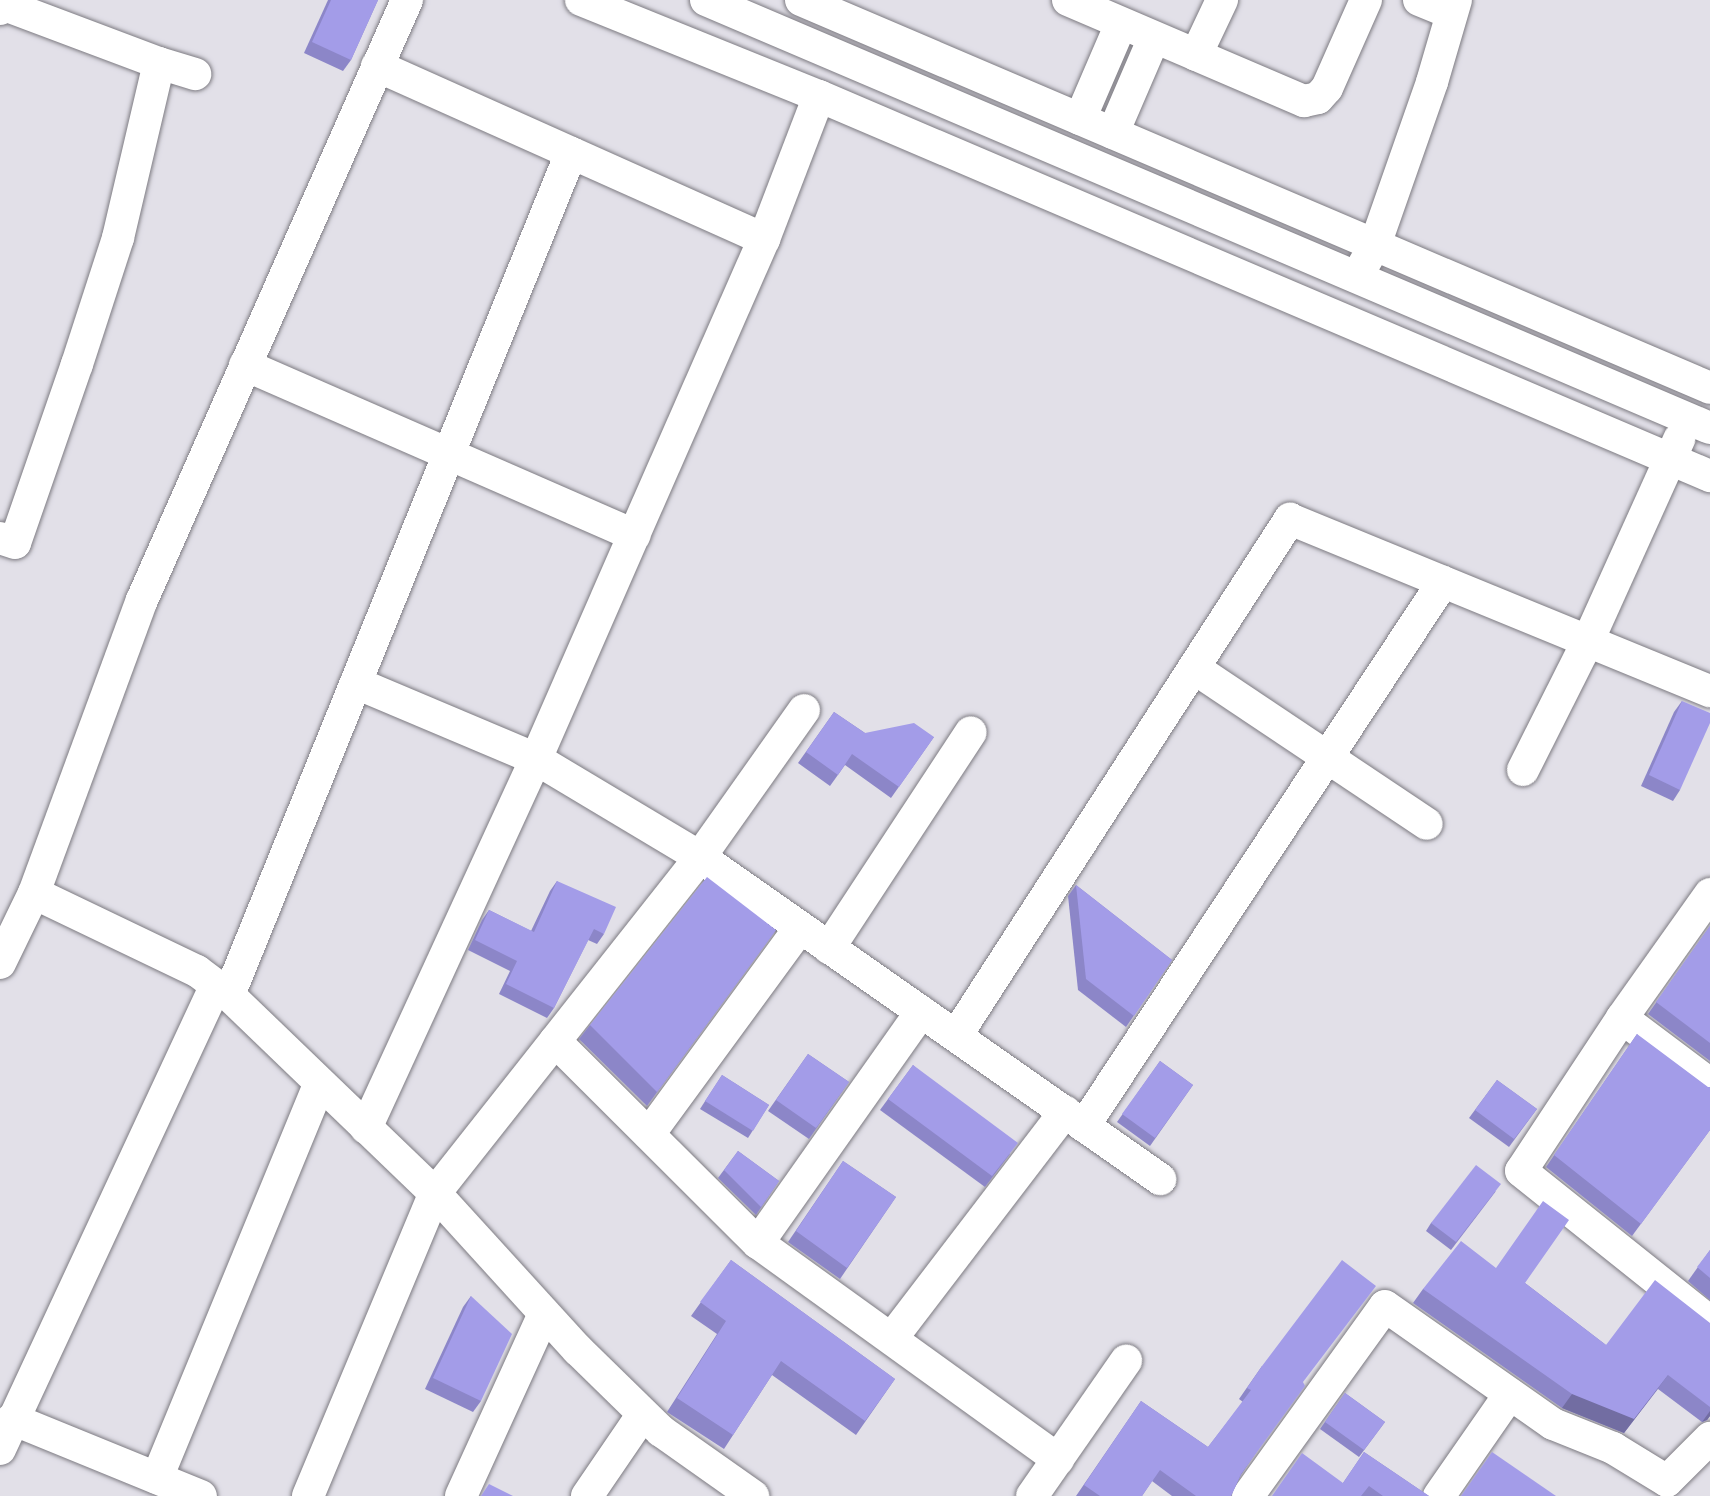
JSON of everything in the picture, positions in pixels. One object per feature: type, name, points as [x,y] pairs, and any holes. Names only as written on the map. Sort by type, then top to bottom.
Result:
[{"type":"street","points":[[0,962],[34,892],[142,600],[407,0]]},
{"type":"street","points":[[581,0],[819,96],[1710,476]]},
{"type":"street","points":[[706,0],[1699,424],[1670,458],[1588,641],[1523,771]]},
{"type":"street","points":[[802,0],[1710,388]]},
{"type":"street","points":[[1068,0],[1304,101],[1318,98],[1327,88],[1366,0]]},
{"type":"street","points":[[1196,55],[1222,0]]},
{"type":"street","points":[[1356,277],[1375,245],[1432,82],[1454,7],[1419,0]]},
{"type":"street","points":[[1,4],[195,74]]},
{"type":"street","points":[[1080,119],[1121,24]]},
{"type":"street","points":[[1113,133],[1154,37]]},
{"type":"street","points":[[0,538],[15,543],[73,375],[118,238],[159,63]]},
{"type":"street","points":[[377,66],[764,239]]},
{"type":"street","points":[[366,1128],[536,759],[764,239],[819,96]]},
{"type":"street","points":[[0,1449],[12,1419],[223,990],[356,683],[571,153]]},
{"type":"street","points":[[246,366],[634,535]]},
{"type":"street","points":[[956,1036],[1290,520],[1710,691]]},
{"type":"street","points":[[892,1338],[1074,1119],[1329,756],[1443,582]]},
{"type":"street","points":[[1194,668],[1427,824]]},
{"type":"street","points":[[356,683],[536,759],[699,857],[1160,1179]]},
{"type":"street","points":[[307,1496],[435,1193],[699,857],[804,710]]},
{"type":"street","points":[[829,948],[971,732]]},
{"type":"street","points":[[34,892],[197,971],[223,990],[435,1193],[544,1314],[643,1414],[661,1431],[753,1496]]},
{"type":"street","points":[[1710,894],[1622,1018],[1521,1171],[1710,1322]]},
{"type":"street","points":[[649,1134],[800,928]]},
{"type":"street","points":[[758,1242],[921,1012]]},
{"type":"street","points":[[1622,1018],[1710,1084]]},
{"type":"street","points":[[555,1041],[758,1242],[1058,1459]]},
{"type":"street","points":[[156,1478],[320,1083]]},
{"type":"street","points":[[1248,1496],[1385,1306],[1553,1424],[1613,1448],[1659,1488],[1710,1438]]},
{"type":"street","points":[[461,1496],[544,1314]]},
{"type":"street","points":[[1032,1496],[1126,1361]]},
{"type":"street","points":[[1439,1496],[1510,1394]]},
{"type":"street","points":[[587,1496],[643,1414]]},
{"type":"street","points":[[12,1419],[201,1496]]},
{"type":"building","points":[[331,0],[378,0],[351,60],[312,42]]},
{"type":"building","points":[[1682,701],[1710,713],[1710,723],[1680,790],[1649,775]]},
{"type":"building","points":[[834,712],[865,733],[914,723],[934,737],[899,787],[852,754],[838,775],[806,752]]},
{"type":"building","points":[[707,877],[776,930],[657,1092],[590,1025]]},
{"type":"building","points":[[557,881],[616,907],[604,934],[594,929],[554,1008],[506,984],[517,961],[475,940],[489,910],[534,932]]},
{"type":"building","points":[[1076,885],[1172,960],[1134,1016],[1086,979]]},
{"type":"building","points":[[1710,926],[1710,1043],[1656,1002]]},
{"type":"building","points":[[1637,1034],[1710,1087],[1710,1130],[1641,1224],[1554,1155]]},
{"type":"building","points":[[808,1054],[849,1082],[816,1128],[776,1100]]},
{"type":"building","points":[[1160,1061],[1193,1085],[1155,1138],[1122,1114]]},
{"type":"building","points":[[913,1065],[1018,1143],[992,1176],[888,1099]]},
{"type":"building","points":[[722,1075],[769,1105],[753,1131],[705,1101]]},
{"type":"building","points":[[1497,1080],[1537,1109],[1514,1139],[1475,1110]]},
{"type":"building","points":[[738,1151],[779,1181],[761,1207],[724,1170]]},
{"type":"building","points":[[843,1161],[896,1197],[847,1268],[796,1231]]},
{"type":"building","points":[[1476,1165],[1501,1184],[1456,1242],[1431,1223]]},
{"type":"building","points":[[1543,1201],[1569,1220],[1525,1283],[1606,1345],[1655,1280],[1710,1323],[1710,1407],[1668,1375],[1634,1419],[1572,1394],[1423,1289],[1461,1241],[1496,1268]]},
{"type":"building","points":[[1710,1250],[1710,1278],[1697,1267]]},
{"type":"building","points":[[731,1260],[895,1379],[865,1421],[781,1361],[733,1435],[677,1398],[726,1321],[700,1302]]},
{"type":"building","points":[[1342,1260],[1376,1286],[1303,1382],[1305,1386],[1241,1474],[1231,1496],[1196,1496],[1160,1470],[1142,1496],[1100,1496],[1084,1485],[1141,1401],[1208,1447],[1251,1390],[1247,1388],[1262,1366]]},
{"type":"building","points":[[471,1296],[512,1334],[481,1401],[433,1378]]},
{"type":"building","points":[[1345,1393],[1385,1422],[1364,1450],[1325,1422]]},
{"type":"building","points":[[1364,1452],[1429,1496],[1383,1496],[1369,1486],[1361,1496],[1272,1496],[1302,1453],[1343,1483]]},
{"type":"building","points":[[1492,1452],[1556,1496],[1461,1496]]},
{"type":"building","points":[[489,1484],[513,1496],[481,1496]]}]
